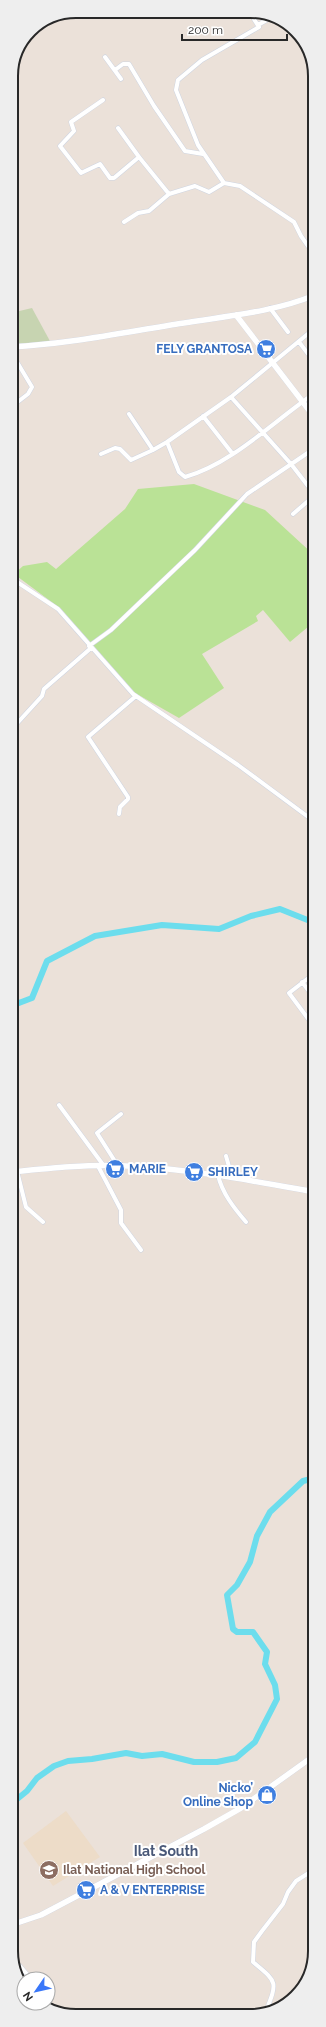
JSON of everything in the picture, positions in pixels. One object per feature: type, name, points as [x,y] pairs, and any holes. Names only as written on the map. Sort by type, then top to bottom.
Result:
[{"type":"main road","points":[[18,346],[50,345],[236,315],[291,304],[308,298]]},
{"type":"main road","points":[[236,315],[308,409]]},
{"type":"main road","points":[[18,1172],[69,1167],[118,1166],[217,1174],[308,1191]]},
{"type":"main road","points":[[18,1922],[48,1911],[204,1829],[241,1808],[308,1760]]},
{"type":"street","points":[[253,18],[258,25]]},
{"type":"street","points":[[224,183],[203,154],[189,126],[176,90],[178,80],[202,60],[251,33],[259,27],[258,25],[266,20]]},
{"type":"street","points":[[105,57],[121,78]]},
{"type":"street","points":[[115,70],[123,64],[129,64],[154,106],[185,151],[203,154]]},
{"type":"street","points":[[103,100],[71,122],[74,130],[60,146],[81,173],[100,164],[110,178],[114,178],[139,157]]},
{"type":"street","points":[[118,128],[169,194]]},
{"type":"street","points":[[124,222],[138,213],[149,211],[169,194],[195,186],[209,192],[224,183],[240,186],[294,222],[308,246]]},
{"type":"street","points":[[270,308],[288,332]]},
{"type":"street","points":[[101,454],[115,448],[120,449],[131,460],[167,442],[231,397],[308,334]]},
{"type":"street","points":[[299,342],[308,354]]},
{"type":"street","points":[[18,364],[32,387],[28,394],[18,402]]},
{"type":"street","points":[[231,397],[291,464],[308,486]]},
{"type":"street","points":[[167,442],[180,472],[186,477],[211,468],[263,433],[308,398]]},
{"type":"street","points":[[129,414],[153,450]]},
{"type":"street","points":[[203,416],[232,453]]},
{"type":"street","points":[[18,722],[42,696],[44,689],[111,630],[195,550],[247,494],[308,453]]},
{"type":"street","points":[[293,514],[308,501]]},
{"type":"street","points":[[18,584],[58,610],[136,696],[238,765],[308,817]]},
{"type":"street","points":[[119,814],[120,807],[128,799],[128,797],[88,737],[136,696]]},
{"type":"street","points":[[308,978],[289,993],[308,1019]]},
{"type":"street","points":[[302,982],[308,990]]},
{"type":"street","points":[[59,1105],[101,1166],[121,1210],[121,1223],[141,1250]]},
{"type":"street","points":[[118,1166],[97,1133],[121,1114]]},
{"type":"street","points":[[226,1156],[232,1177]]},
{"type":"street","points":[[217,1174],[220,1184],[230,1203],[246,1222]]},
{"type":"street","points":[[18,1184],[26,1207],[43,1222]]},
{"type":"street","points":[[268,2006],[274,1986],[272,1978],[253,1962],[254,1942],[283,1904],[288,1892],[296,1881],[308,1873]]},
{"type":"shaded area","points":[[66,1811],[100,1857],[53,1886],[23,1843]]},
{"type":"green space","points":[[32,308],[51,343],[18,344],[18,311]]},
{"type":"green space","points":[[194,484],[265,510],[308,550],[308,627],[290,642],[263,610],[256,616],[258,621],[202,654],[224,688],[179,718],[135,693],[61,609],[18,577],[18,570],[23,566],[47,562],[56,569],[125,509],[138,489]]},
{"type":"waterway","points":[[18,1003],[32,998],[47,961],[95,936],[162,925],[219,929],[251,916],[280,909],[308,920]]},
{"type":"waterway","points":[[18,1798],[27,1791],[37,1778],[54,1766],[68,1761],[92,1759],[126,1753],[142,1756],[162,1754],[194,1762],[217,1762],[236,1758],[255,1742],[277,1699],[275,1685],[265,1664],[267,1652],[253,1632],[237,1632],[233,1629],[227,1595],[237,1585],[250,1562],[257,1536],[270,1512],[303,1481],[308,1480]]},
{"type":"place","name":"FELY GRANTOSA","points":[[266,349]]},
{"type":"place","name":"MARIE","points":[[115,1169]]},
{"type":"place","name":"SHIRLEY","points":[[194,1172]]},
{"type":"place","name":"Nicko’ Online Shop","points":[[267,1795]]},
{"type":"place","name":"Ilat National High School","points":[[49,1870]]},
{"type":"place","name":"A & V ENTERPRISE","points":[[86,1890]]},
{"type":"district","name":"Ilat South","points":[[166,1851]]}]
